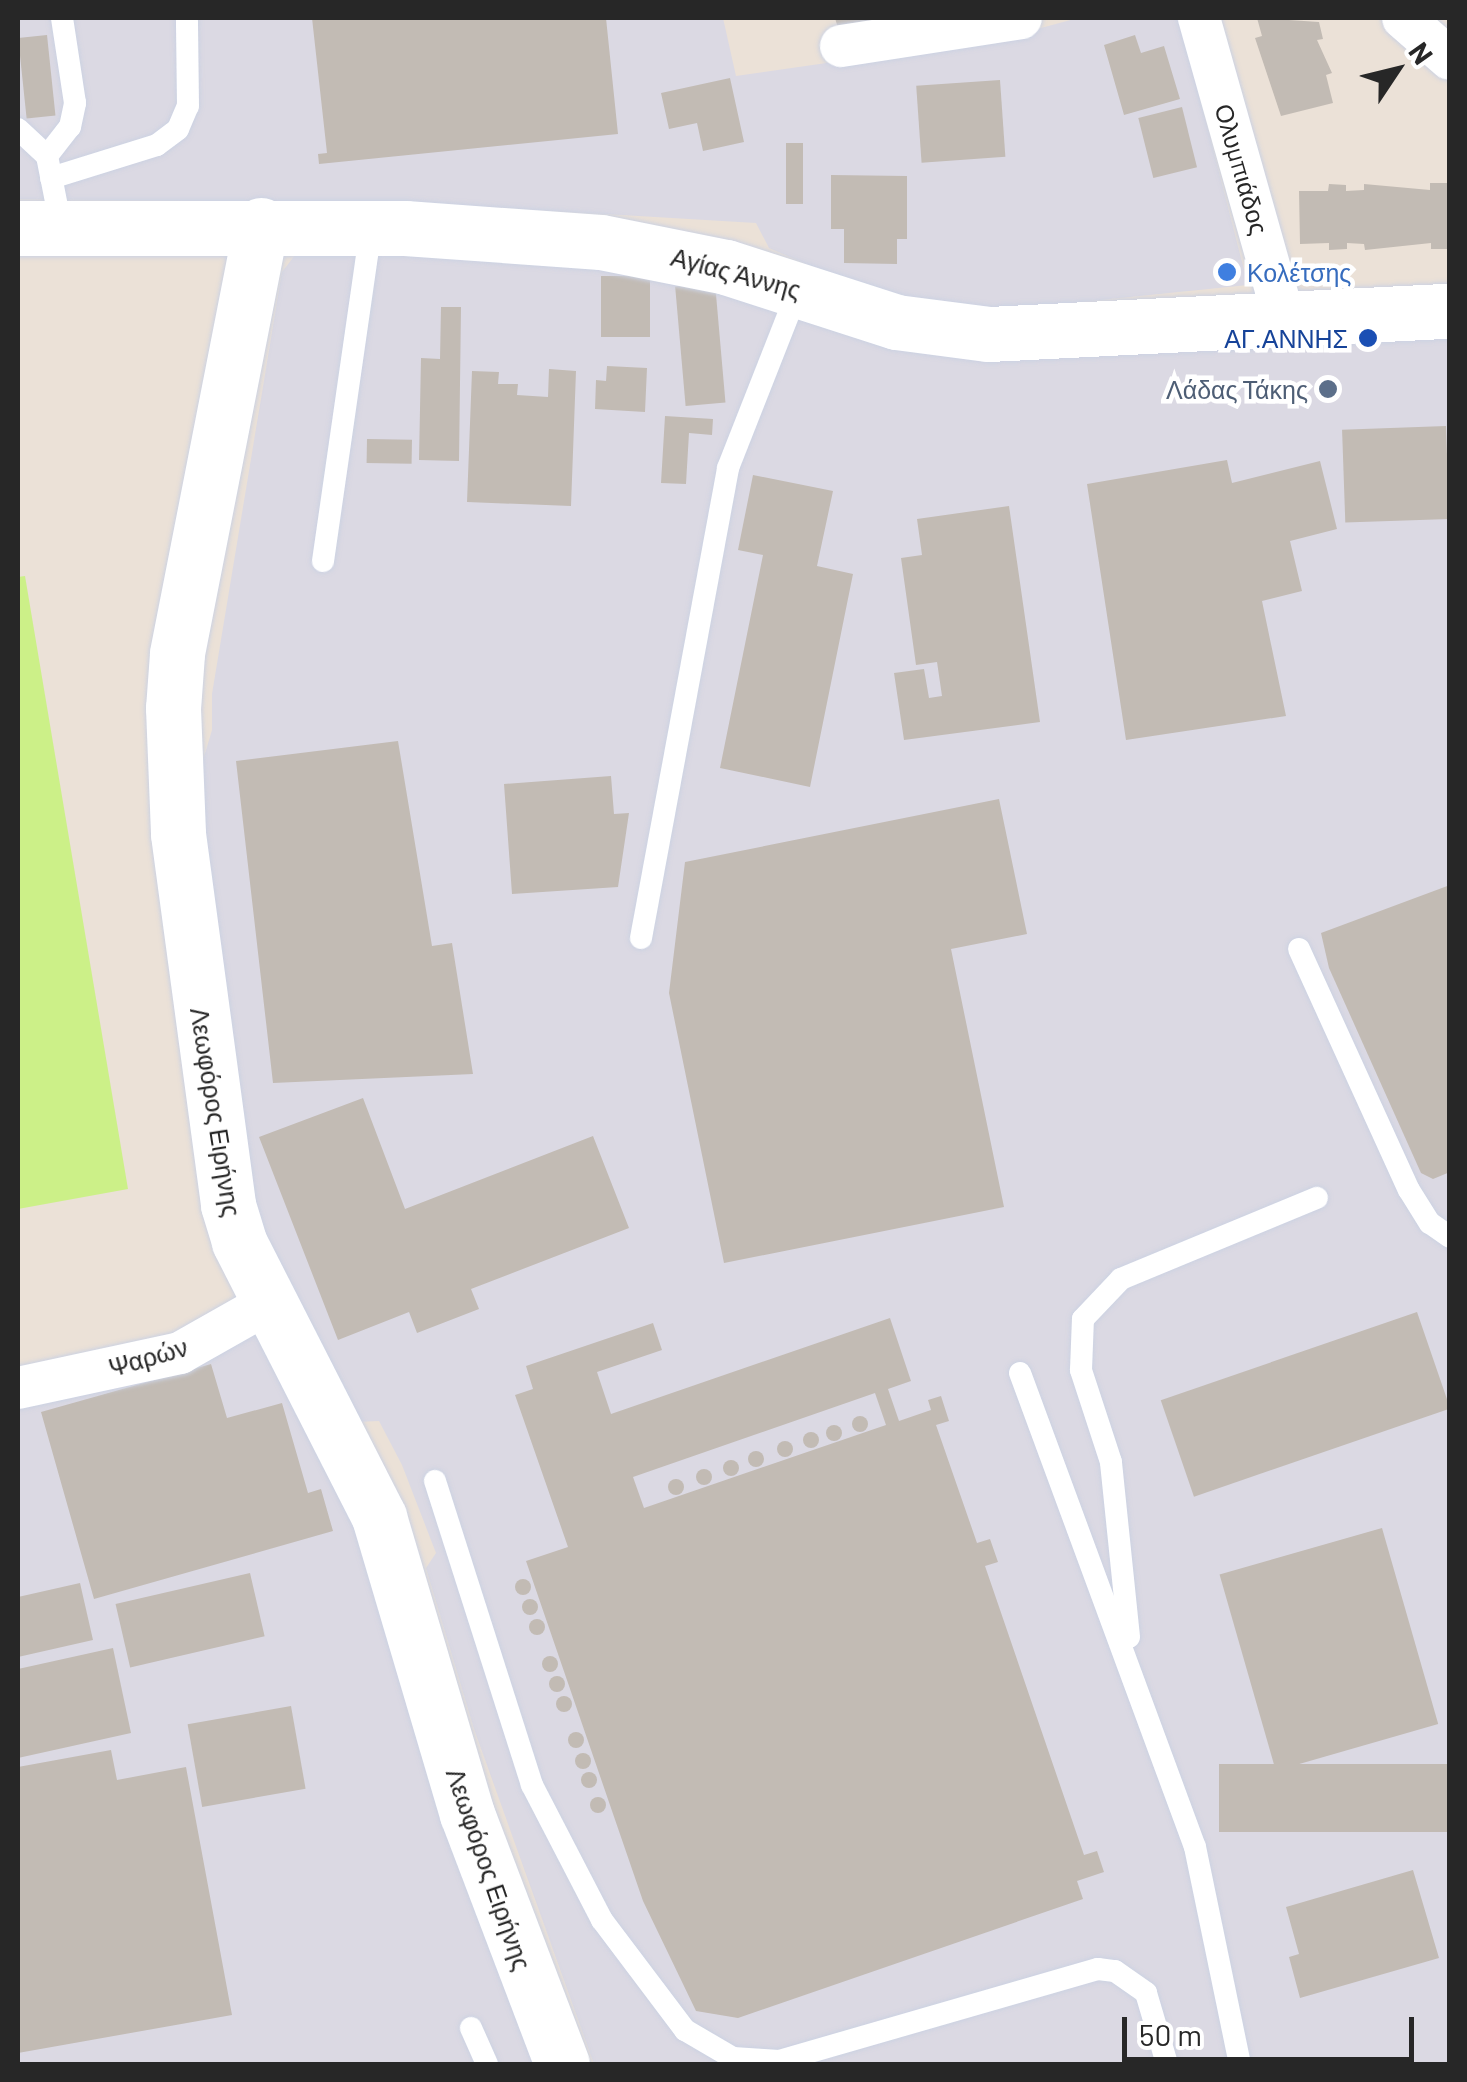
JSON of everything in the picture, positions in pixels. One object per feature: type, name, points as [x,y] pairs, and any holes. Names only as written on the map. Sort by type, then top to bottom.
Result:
[{"type":"street","points":[[840,46],[1022,18]]},
{"type":"street","name":"Ολυμπιάδος","points":[[1200,18],[1285,320]]},
{"type":"street","points":[[1403,18],[1450,59]]},
{"type":"street","name":"Λεωφόρος Ειρήνης","points":[[262,225],[178,654],[173,757],[228,1205],[270,1302],[379,1518],[486,1868],[562,2064]]},
{"type":"street","name":"Αγίας Άννης","points":[[39,229],[371,227],[601,242],[683,256],[896,322],[989,334],[1450,310]]},
{"type":"street","name":"Ψαρών","points":[[18,1388],[180,1353],[270,1302]]},
{"type":"lane","points":[[39,229],[49,167],[70,127],[75,103],[62,18]]},
{"type":"lane","points":[[49,167],[158,146],[178,129],[188,106],[187,18]]},
{"type":"lane","points":[[18,129],[49,167]]},
{"type":"lane","points":[[322,560],[371,227]]},
{"type":"lane","points":[[641,938],[728,468],[798,290]]},
{"type":"lane","points":[[1299,949],[1409,1190],[1430,1223],[1450,1237]]},
{"type":"lane","points":[[1129,1660],[1126,1572],[1111,1462],[1082,1370],[1083,1319],[1121,1280],[1317,1198]]},
{"type":"lane","points":[[1020,1374],[1129,1660],[1195,1848],[1240,2064]]},
{"type":"lane","points":[[436,1481],[532,1786],[602,1920],[685,2030],[733,2058],[779,2061],[1098,1969],[1115,1971],[1146,1993],[1167,2064]]},
{"type":"lane","points":[[471,2028],[487,2064]]},
{"type":"shaded area","points":[[18,18],[723,18],[736,76],[1008,37],[1078,18],[1179,18],[1248,285],[1010,309],[920,300],[837,277],[769,248],[756,223],[417,203],[18,199]]},
{"type":"shaded area","points":[[299,250],[598,261],[853,329],[1449,324],[1449,2064],[594,2064],[474,1729],[426,1568],[436,1553],[402,1465],[379,1421],[356,1422],[258,1254],[187,814],[212,730],[212,694],[282,272]]},
{"type":"shaded area","points":[[261,1324],[316,1409],[546,2064],[18,2064],[18,1409],[105,1389]]},
{"type":"green space","points":[[25,576],[128,1189],[18,1209],[18,577]]},
{"type":"building","points":[[312,18],[606,18],[618,134],[319,164],[318,154],[327,153]]},
{"type":"building","points":[[835,18],[884,18],[885,22],[838,28]]},
{"type":"building","points":[[1257,18],[1319,22],[1323,39],[1317,40],[1332,73],[1326,75],[1333,103],[1281,116],[1255,38],[1262,36]]},
{"type":"building","points":[[47,35],[55,116],[27,119],[18,38]]},
{"type":"building","points":[[1135,35],[1141,53],[1164,46],[1180,99],[1124,115],[1104,45]]},
{"type":"building","points":[[730,78],[744,142],[703,151],[697,123],[669,129],[661,93]]},
{"type":"building","points":[[1000,80],[1005,157],[922,163],[916,86]]},
{"type":"building","points":[[1182,107],[1197,167],[1153,178],[1138,118]]},
{"type":"building","points":[[786,143],[803,143],[803,204],[786,204]]},
{"type":"building","points":[[831,175],[907,176],[907,239],[897,239],[897,264],[844,263],[844,229],[831,229]]},
{"type":"building","points":[[1430,183],[1448,183],[1448,249],[1431,249],[1431,243],[1365,250],[1364,244],[1347,243],[1347,249],[1329,250],[1329,243],[1300,244],[1299,191],[1328,191],[1329,184],[1346,185],[1346,191],[1364,190],[1364,184],[1430,190]]},
{"type":"building","points":[[601,276],[650,276],[650,337],[601,337]]},
{"type":"building","points":[[715,283],[725,403],[686,406],[675,286]]},
{"type":"building","points":[[441,307],[461,307],[459,461],[419,460],[421,358],[440,359]]},
{"type":"building","points":[[607,366],[647,368],[645,412],[595,409],[596,380],[606,381]]},
{"type":"building","points":[[549,369],[576,371],[571,506],[467,502],[472,371],[499,372],[498,384],[518,384],[517,395],[548,397]]},
{"type":"building","points":[[665,416],[713,419],[712,435],[689,433],[686,484],[661,483]]},
{"type":"building","points":[[1446,426],[1449,519],[1345,523],[1342,430]]},
{"type":"building","points":[[367,439],[412,440],[412,464],[367,463]]},
{"type":"building","points":[[1227,460],[1232,483],[1320,461],[1337,529],[1290,541],[1302,591],[1262,601],[1286,716],[1126,740],[1087,484]]},
{"type":"building","points":[[753,475],[833,491],[817,566],[853,574],[810,787],[720,768],[763,555],[738,550]]},
{"type":"building","points":[[1009,506],[1040,722],[904,740],[894,673],[924,669],[929,698],[942,696],[937,662],[916,665],[901,558],[922,555],[917,519]]},
{"type":"building","points":[[398,741],[432,946],[452,943],[473,1074],[273,1083],[236,761]]},
{"type":"building","points":[[611,776],[614,814],[629,813],[618,887],[512,894],[504,784]]},
{"type":"building","points":[[999,799],[1027,934],[951,949],[1004,1207],[724,1263],[669,993],[685,862]]},
{"type":"building","points":[[1450,885],[1450,1172],[1433,1179],[1421,1173],[1329,968],[1321,933]]},
{"type":"building","points":[[363,1098],[405,1209],[593,1136],[629,1228],[471,1289],[479,1309],[417,1333],[409,1312],[338,1340],[259,1137]]},
{"type":"building","points":[[1417,1312],[1450,1409],[1194,1497],[1161,1400]]},
{"type":"building","points":[[890,1318],[911,1381],[888,1389],[899,1421],[931,1410],[928,1400],[941,1396],[949,1421],[936,1425],[977,1543],[990,1539],[998,1562],[985,1566],[1084,1855],[1097,1851],[1104,1872],[1077,1881],[1083,1899],[738,2018],[696,2011],[643,1901],[526,1561],[568,1547],[515,1395],[533,1389],[526,1366],[653,1323],[662,1350],[597,1372],[611,1414]],"holes":[[[875,1393],[886,1425],[644,1508],[633,1477]]]},
{"type":"building","points":[[211,1364],[227,1418],[282,1403],[308,1493],[321,1489],[333,1531],[94,1599],[41,1412]]},
{"type":"building","points":[[860,1416],[868,1424],[860,1432],[852,1424]]},
{"type":"building","points":[[834,1425],[842,1433],[834,1441],[826,1433]]},
{"type":"building","points":[[811,1432],[819,1440],[811,1448],[803,1440]]},
{"type":"building","points":[[785,1441],[793,1449],[785,1457],[777,1449]]},
{"type":"building","points":[[756,1451],[764,1459],[756,1467],[748,1459]]},
{"type":"building","points":[[731,1460],[739,1468],[731,1476],[723,1468]]},
{"type":"building","points":[[704,1469],[712,1477],[704,1485],[696,1477]]},
{"type":"building","points":[[676,1479],[684,1487],[676,1495],[668,1487]]},
{"type":"building","points":[[1382,1528],[1438,1724],[1276,1771],[1220,1575]]},
{"type":"building","points":[[250,1573],[265,1636],[130,1667],[116,1604]]},
{"type":"building","points":[[523,1579],[531,1587],[523,1595],[515,1587]]},
{"type":"building","points":[[80,1583],[93,1640],[18,1657],[18,1597]]},
{"type":"building","points":[[530,1599],[538,1607],[530,1615],[522,1607]]},
{"type":"building","points":[[537,1619],[545,1627],[537,1635],[529,1627]]},
{"type":"building","points":[[113,1648],[131,1733],[18,1758],[18,1669]]},
{"type":"building","points":[[550,1656],[558,1664],[550,1672],[542,1664]]},
{"type":"building","points":[[557,1676],[565,1684],[557,1692],[549,1684]]},
{"type":"building","points":[[564,1696],[572,1704],[564,1712],[556,1704]]},
{"type":"building","points":[[291,1706],[306,1789],[202,1807],[188,1724]]},
{"type":"building","points":[[576,1732],[584,1740],[576,1748],[568,1740]]},
{"type":"building","points":[[111,1750],[117,1780],[186,1767],[232,2015],[18,2053],[18,1767]]},
{"type":"building","points":[[583,1753],[591,1761],[583,1769],[575,1761]]},
{"type":"building","points":[[1219,1764],[1450,1764],[1450,1832],[1219,1832]]},
{"type":"building","points":[[589,1772],[597,1780],[589,1788],[581,1780]]},
{"type":"building","points":[[598,1797],[606,1805],[598,1813],[590,1805]]},
{"type":"building","points":[[1413,1870],[1439,1958],[1300,1998],[1289,1957],[1299,1954],[1286,1907]]},
{"type":"place","name":"Κολέτσης","points":[[1227,272]]},
{"type":"place","name":"ΑΓ.ΑΝΝΗΣ","points":[[1368,338]]},
{"type":"place","name":"Λάδας Τάκης","points":[[1328,389]]}]
